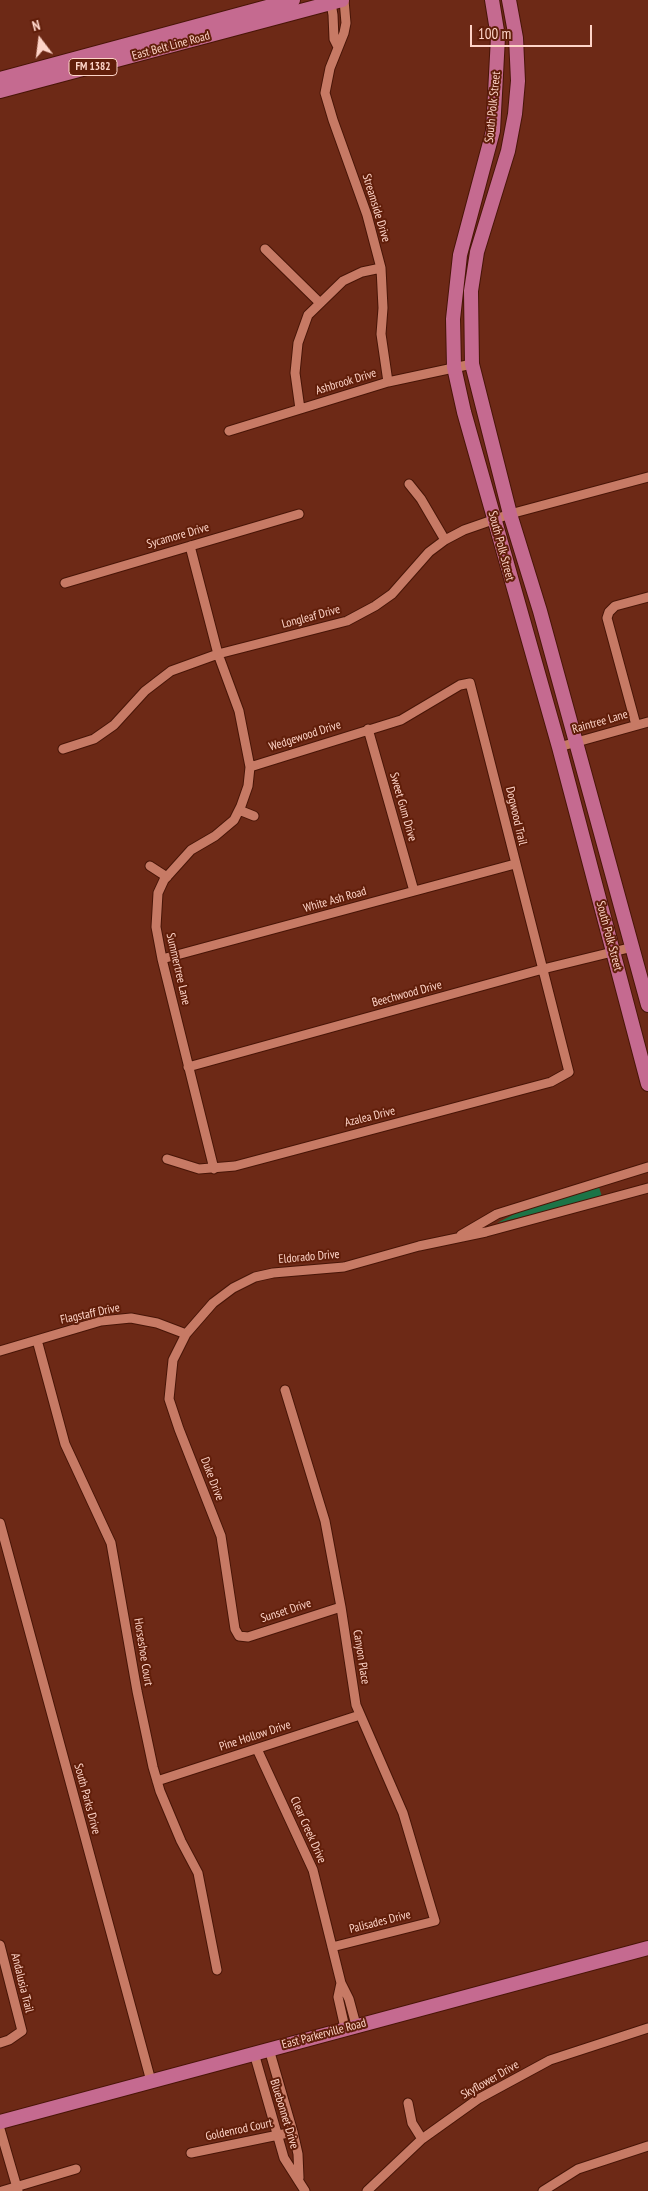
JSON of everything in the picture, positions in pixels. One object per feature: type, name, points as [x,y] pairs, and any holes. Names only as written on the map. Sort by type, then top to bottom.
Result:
[{"type":"main road","name":"East Belt Line Road","points":[[0,78],[293,0]]},
{"type":"main road","name":"South Polk Street","points":[[492,0],[498,37],[493,131],[460,255],[454,319],[454,367],[464,412],[559,747],[648,1084]]},
{"type":"main road","name":"South Polk Street","points":[[509,0],[516,47],[518,81],[515,114],[508,151],[478,252],[471,291],[472,364],[510,514],[540,611],[648,1005]]},
{"type":"main road","name":"East Belt Line Road","points":[[0,92],[339,1]]},
{"type":"main road","name":"East Parkerville Road","points":[[0,2122],[648,1948]]},
{"type":"street","points":[[338,47],[334,39],[333,15],[339,1]]},
{"type":"street","name":"Streamside Drive","points":[[339,1],[346,23],[330,68],[325,93],[367,215],[381,268],[383,308],[381,334],[388,382]]},
{"type":"street","points":[[265,249],[319,302]]},
{"type":"street","points":[[300,409],[295,373],[298,343],[308,315],[343,280],[362,272],[381,268]]},
{"type":"street","name":"Ashbrook Drive","points":[[229,431],[388,382],[472,364]]},
{"type":"street","name":"Longleaf Drive","points":[[63,749],[94,739],[114,725],[145,691],[172,671],[218,654],[347,621],[375,606],[392,594],[429,552],[445,540],[494,518],[648,477]]},
{"type":"street","points":[[408,484],[421,499],[445,540]]},
{"type":"street","name":"Sycamore Drive","points":[[65,583],[299,514]]},
{"type":"street","name":"Summertree Lane","points":[[190,546],[218,654],[239,711],[250,767],[248,786],[234,820],[215,836],[191,850],[167,877],[158,893],[156,927],[162,959],[214,1169]]},
{"type":"street","points":[[636,725],[607,618],[609,612],[615,606],[648,597]]},
{"type":"street","name":"Dogwood Trail","points":[[368,729],[401,720],[460,685],[470,683],[515,864],[568,1064]]},
{"type":"street","name":"Raintree Lane","points":[[559,747],[648,722]]},
{"type":"street","name":"Wedgewood Drive","points":[[250,767],[368,729]]},
{"type":"street","name":"Sweet Gum Drive","points":[[368,729],[414,891]]},
{"type":"street","points":[[239,810],[254,816]]},
{"type":"street","name":"White Ash Road","points":[[162,959],[515,864]]},
{"type":"street","points":[[150,866],[167,877]]},
{"type":"street","name":"Beechwood Drive","points":[[188,1067],[543,969],[633,947]]},
{"type":"street","name":"Azalea Drive","points":[[167,1159],[199,1169],[235,1166],[551,1082],[569,1072],[568,1064]]},
{"type":"street","name":"Eldorado Drive","points":[[454,1239],[497,1214],[648,1167]]},
{"type":"street","points":[[606,1180],[611,1198]]},
{"type":"street","name":"Eldorado Drive","points":[[186,1334],[213,1303],[233,1288],[256,1277],[273,1272],[344,1267],[648,1188]]},
{"type":"street","name":"Flagstaff Drive","points":[[0,1351],[102,1321],[131,1318],[157,1323],[186,1334]]},
{"type":"street","name":"Duke Drive","points":[[186,1334],[173,1360],[169,1399],[220,1536],[235,1629],[239,1636]]},
{"type":"street","name":"Horseshoe Court","points":[[37,1340],[65,1444],[111,1543],[137,1691],[157,1781],[181,1841],[198,1873],[217,1970]]},
{"type":"street","name":"Canyon Place","points":[[285,1390],[325,1521],[341,1606],[356,1706],[402,1813],[435,1921]]},
{"type":"street","name":"South Parks Drive","points":[[0,1523],[4,1556],[151,2081]]},
{"type":"street","name":"Sunset Drive","points":[[239,1636],[248,1637],[341,1606]]},
{"type":"street","name":"Pine Hollow Drive","points":[[157,1781],[360,1715]]},
{"type":"street","name":"Clear Creek Drive","points":[[257,1749],[313,1870],[340,1983],[338,1997],[350,2027]]},
{"type":"street","name":"Palisades Drive","points":[[332,1947],[435,1921]]},
{"type":"street","name":"Andalusia Trail","points":[[0,1945],[22,2031],[9,2040],[0,2043]]},
{"type":"street","name":"Skyflower Drive","points":[[367,2191],[422,2139],[478,2099],[550,2060],[648,2028]]},
{"type":"street","name":"Bluebonnet Drive","points":[[268,2049],[293,2132],[298,2154],[299,2178]]},
{"type":"street","name":"Bluebonnet Drive","points":[[254,2053],[284,2158],[299,2178],[305,2191]]},
{"type":"street","points":[[408,2103],[412,2123],[422,2139]]},
{"type":"street","points":[[0,2129],[18,2189]]},
{"type":"street","name":"Goldenrod Court","points":[[191,2153],[293,2132]]},
{"type":"street","points":[[543,2191],[578,2170],[648,2146]]},
{"type":"street","points":[[2,2191],[18,2189],[76,2169]]},
{"type":"green space","points":[[599,1187],[602,1197],[497,1223],[524,1209]]}]
